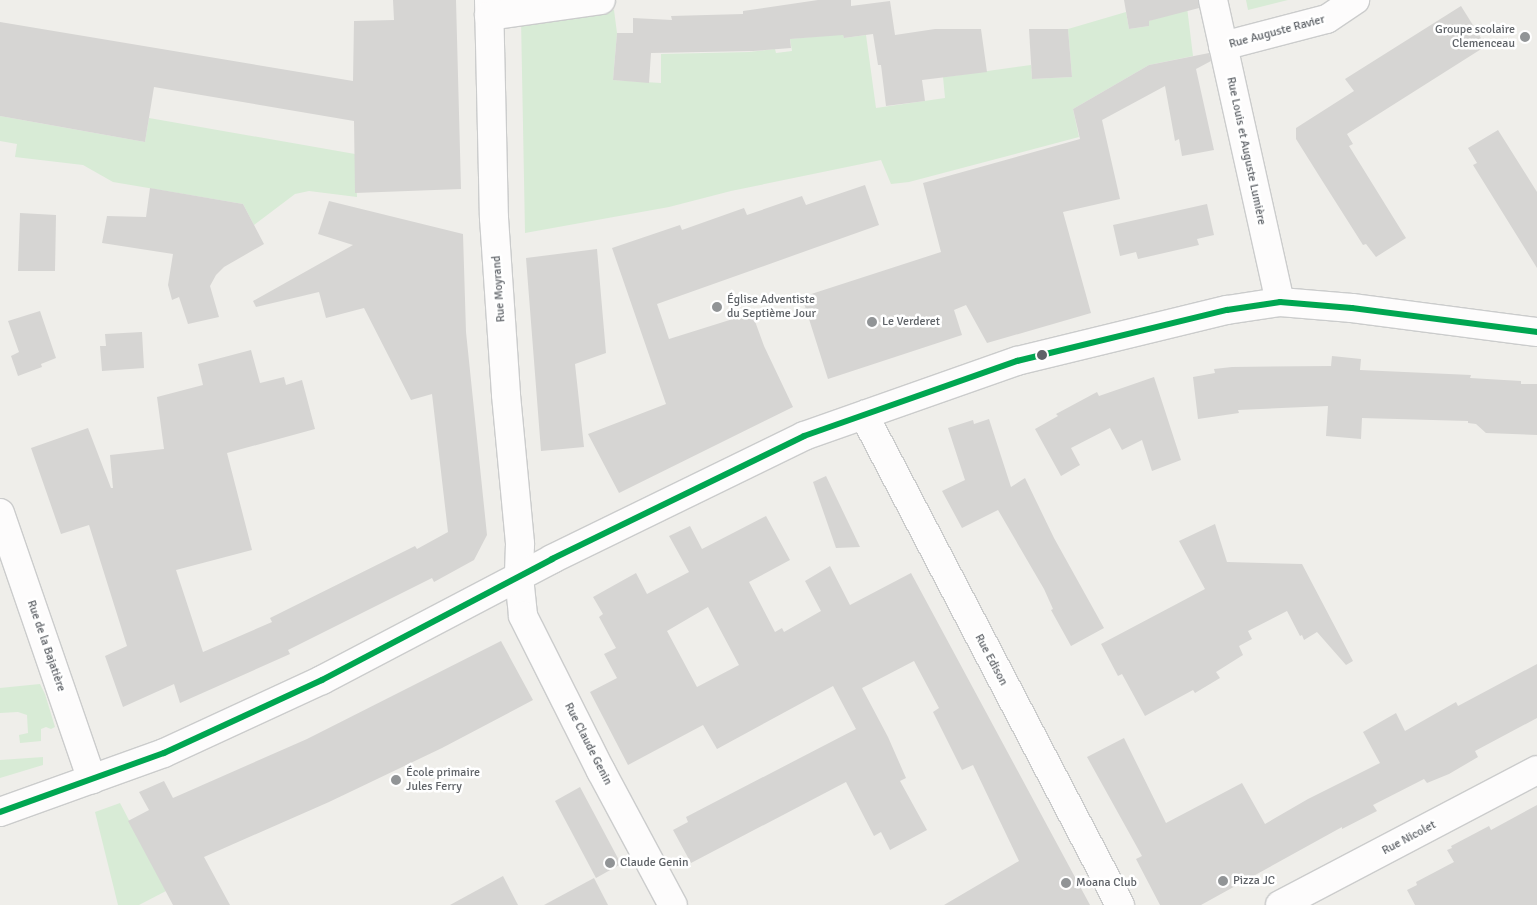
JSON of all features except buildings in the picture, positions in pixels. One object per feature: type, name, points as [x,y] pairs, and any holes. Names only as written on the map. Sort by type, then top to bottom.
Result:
[{"type":"street","points":[[489,8],[602,0]]},
{"type":"street","name":"Rue Louis et Auguste Lumière","points":[[1213,0],[1280,302]]},
{"type":"street","name":"Rue Auguste Ravier","points":[[1223,46],[1327,19],[1355,0]]},
{"type":"street","name":"Rue Moyrand","points":[[489,8],[494,218],[506,395],[520,544],[519,577]]},
{"type":"street","points":[[0,812],[164,753],[322,680],[519,577],[804,436],[1034,356],[1227,310],[1280,302],[1352,308],[1537,332]]},
{"type":"street","name":"Rue Edison","points":[[864,415],[1120,905]]},
{"type":"street","name":"Rue de la Bajatière","points":[[0,513],[92,780]]},
{"type":"street","name":"Rue Claude Genin","points":[[519,577],[523,616],[601,770],[673,905]]},
{"type":"street","name":"Rue Nicolet","points":[[1280,905],[1537,770]]},
{"type":"green space","points":[[1246,0],[1288,0],[1248,10]]},
{"type":"green space","points":[[1187,7],[1193,56],[1149,65],[1073,109],[1079,137],[909,182],[891,184],[881,160],[731,191],[669,207],[525,233],[521,19],[614,10],[617,33],[613,80],[661,83],[661,54],[749,52],[775,49],[776,53],[792,51],[790,39],[843,34],[844,38],[866,35],[876,108],[945,98],[943,77],[1031,65],[1032,79],[1072,77],[1068,29],[1126,12],[1129,29],[1149,26],[1149,21]]},
{"type":"green space","points":[[0,116],[145,142],[149,118],[355,154],[357,197],[309,191],[295,194],[254,225],[243,204],[113,182],[83,165],[15,157],[17,144],[0,141]]},
{"type":"green space","points":[[40,684],[55,727],[41,729],[41,741],[20,743],[19,735],[28,733],[27,715],[18,712],[0,713],[0,688]]},
{"type":"green space","points":[[43,757],[43,765],[0,778],[0,760]]},
{"type":"green space","points":[[120,803],[166,891],[139,905],[118,905],[95,812]]},
{"type":"transit line","points":[[0,812],[164,753],[322,680],[552,559],[804,436],[1017,361],[1227,310],[1280,302],[1352,308],[1537,332]]},
{"type":"place","name":"Groupe scolaire Clemenceau","points":[[1525,37]]},
{"type":"place","name":"Église Adventiste du Septième Jour","points":[[717,307]]},
{"type":"place","name":"Le Verderet","points":[[872,322]]},
{"type":"place","name":"École primaire Jules Ferry","points":[[396,780]]},
{"type":"place","name":"Claude Genin","points":[[610,863]]},
{"type":"place","name":"Pizza JC","points":[[1223,881]]},
{"type":"place","name":"Moana Club","points":[[1066,883]]}]
